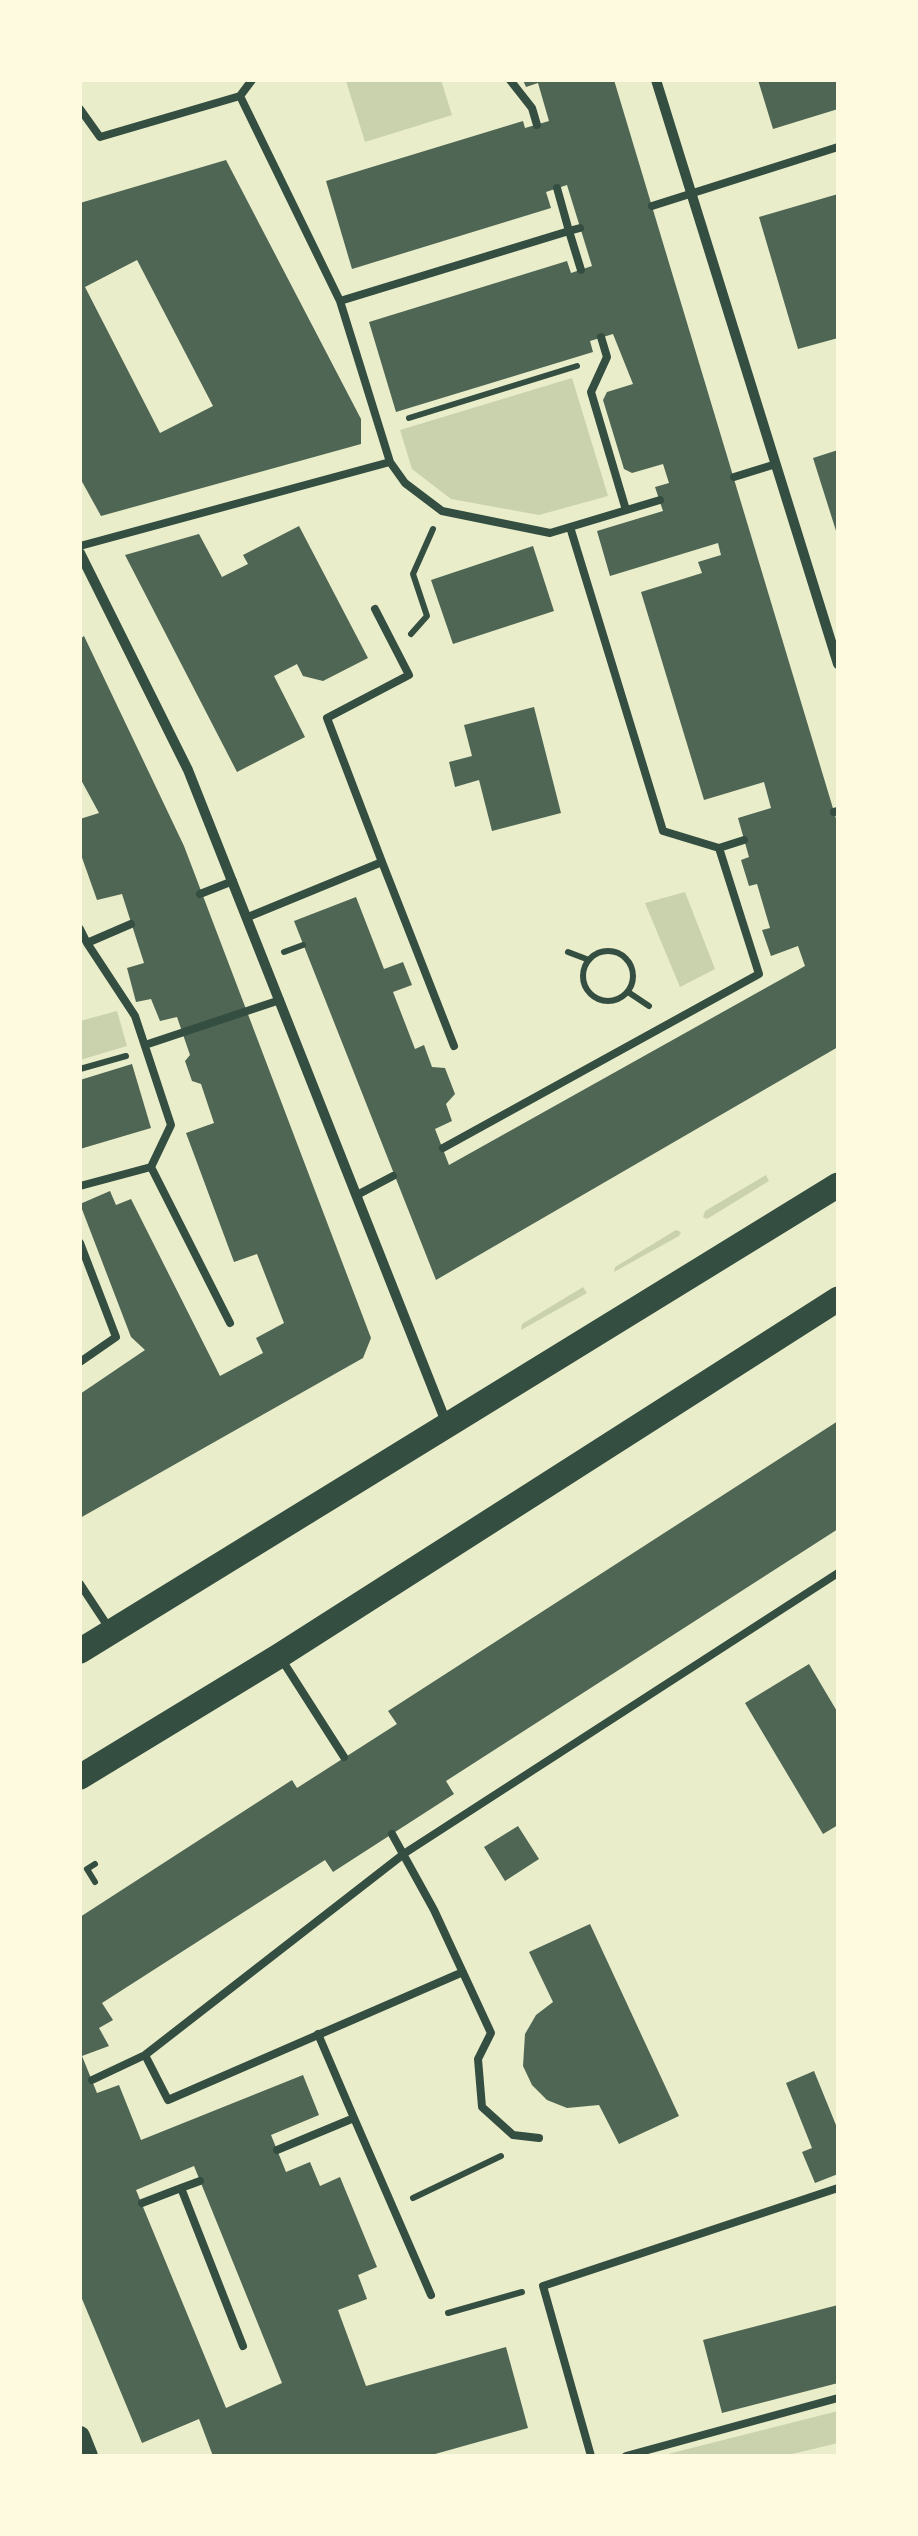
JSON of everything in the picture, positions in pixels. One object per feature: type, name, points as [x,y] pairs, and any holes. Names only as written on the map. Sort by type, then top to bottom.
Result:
[{"type":"main road","points":[[80,1651],[838,1184]]},
{"type":"main road","points":[[80,1777],[280,1656],[838,1299]]},
{"type":"main road","points":[[80,2436],[88,2456]]},
{"type":"street","points":[[656,80],[838,664]]},
{"type":"street","points":[[80,549],[188,770],[447,1425]]},
{"type":"lane","points":[[80,109],[100,138],[240,96],[252,80]]},
{"type":"lane","points":[[510,80],[532,108],[537,125]]},
{"type":"lane","points":[[240,96],[340,301],[390,462],[404,483],[442,512],[550,533],[660,500]]},
{"type":"lane","points":[[652,206],[838,147]]},
{"type":"lane","points":[[556,188],[581,270]]},
{"type":"lane","points":[[340,301],[580,228]]},
{"type":"lane","points":[[601,337],[607,357],[590,392],[626,510]]},
{"type":"lane","points":[[80,549],[390,462]]},
{"type":"lane","points":[[734,477],[776,464]]},
{"type":"lane","points":[[570,527],[663,830],[719,848],[744,840]]},
{"type":"lane","points":[[80,583],[92,577]]},
{"type":"lane","points":[[376,609],[409,675],[327,718],[454,1046]]},
{"type":"lane","points":[[443,1148],[760,974],[719,848]]},
{"type":"lane","points":[[248,917],[382,862]]},
{"type":"lane","points":[[200,894],[233,881]]},
{"type":"lane","points":[[87,943],[131,924]]},
{"type":"lane","points":[[80,929],[136,1016],[172,1125],[152,1167],[80,1186]]},
{"type":"lane","points":[[145,1046],[280,1000]]},
{"type":"lane","points":[[152,1167],[230,1323]]},
{"type":"lane","points":[[357,1195],[394,1176]]},
{"type":"lane","points":[[80,1242],[116,1337],[80,1362]]},
{"type":"lane","points":[[92,2080],[145,2055],[405,1853],[838,1573]]},
{"type":"lane","points":[[80,1584],[111,1632]]},
{"type":"lane","points":[[280,1656],[344,1757]]},
{"type":"lane","points":[[392,1834],[405,1853],[491,2033],[478,2059],[482,2106],[513,2135],[538,2138]]},
{"type":"lane","points":[[145,2055],[168,2100],[463,1972]]},
{"type":"lane","points":[[318,2034],[431,2295]]},
{"type":"lane","points":[[277,2150],[354,2118]]},
{"type":"lane","points":[[142,2203],[200,2181]]},
{"type":"lane","points":[[181,2188],[243,2346]]},
{"type":"lane","points":[[592,2456],[543,2286],[838,2188]]},
{"type":"lane","points":[[626,2456],[838,2398]]},
{"type":"path","points":[[409,418],[607,357]]},
{"type":"path","points":[[397,650],[427,616],[413,574],[442,512]]},
{"type":"path","points":[[608,950],[628,960],[632,971],[628,992],[608,1001],[588,991],[584,970],[589,960],[608,950]]},
{"type":"path","points":[[568,952],[589,960]]},
{"type":"path","points":[[628,992],[649,1006]]},
{"type":"path","points":[[80,1069],[145,1046]]},
{"type":"path","points":[[95,1864],[87,1869],[96,1882]]},
{"type":"path","points":[[438,2186],[538,2138]]},
{"type":"path","points":[[431,2295],[440,2315],[543,2286]]},
{"type":"green space","points":[[441,80],[452,115],[365,142],[346,81]]},
{"type":"green space","points":[[572,378],[608,496],[539,515],[451,499],[412,469],[400,430]]},
{"type":"green space","points":[[685,892],[715,969],[680,987],[645,903]]},
{"type":"green space","points":[[117,1011],[127,1046],[80,1060],[80,1021]]},
{"type":"green space","points":[[766,1175],[769,1181],[707,1219],[703,1217],[705,1211]]},
{"type":"green space","points":[[676,1230],[681,1232],[679,1236],[614,1272],[615,1267]]},
{"type":"green space","points":[[583,1287],[587,1293],[521,1330],[522,1324]]},
{"type":"green space","points":[[838,2411],[838,2443],[784,2456],[660,2456]]},
{"type":"building","points":[[523,80],[614,80],[838,825],[838,1047],[436,1280],[294,921],[356,897],[384,969],[403,962],[412,985],[393,992],[415,1049],[424,1045],[432,1067],[445,1068],[455,1094],[446,1104],[452,1121],[435,1129],[449,1165],[805,966],[798,946],[771,956],[762,930],[770,928],[757,884],[749,886],[741,860],[749,857],[738,818],[771,808],[764,782],[704,800],[641,592],[702,573],[698,562],[721,555],[718,543],[610,576],[597,531],[663,511],[655,487],[669,483],[663,464],[632,473],[624,469],[603,400],[607,392],[633,384],[613,334],[590,341],[593,352],[396,412],[369,322],[567,261],[571,273],[592,266],[567,185],[546,192],[551,208],[352,269],[326,181],[523,121],[525,128],[549,121],[538,83],[526,87]]},
{"type":"building","points":[[758,80],[838,80],[838,109],[773,129]]},
{"type":"building","points":[[226,160],[361,419],[361,444],[101,516],[80,478],[80,203]],"holes":[[[137,260],[213,406],[160,433],[85,287]]]},
{"type":"building","points":[[838,194],[838,338],[798,349],[759,217]]},
{"type":"building","points":[[838,450],[838,533],[837,534],[813,458]]},
{"type":"building","points":[[299,526],[368,658],[323,681],[303,676],[297,664],[274,676],[305,737],[237,772],[125,555],[199,534],[222,577],[248,564],[243,555]]},
{"type":"building","points":[[533,546],[554,611],[453,644],[431,580]]},
{"type":"building","points":[[84,636],[184,846],[371,1338],[363,1358],[80,1518],[80,1394],[145,1350],[131,1337],[80,1204],[110,1191],[116,1205],[131,1199],[220,1376],[263,1353],[256,1338],[284,1323],[257,1254],[234,1262],[186,1133],[214,1123],[201,1084],[192,1081],[185,1061],[190,1055],[177,1017],[160,1021],[151,999],[136,1002],[127,968],[144,963],[122,894],[97,900],[80,852],[80,819],[99,813],[80,778],[80,639]]},
{"type":"building","points":[[534,707],[561,813],[492,831],[479,780],[455,787],[449,762],[472,756],[464,725]]},
{"type":"building","points":[[132,1064],[151,1128],[80,1149],[80,1080]]},
{"type":"building","points":[[838,1421],[838,1529],[446,1781],[454,1794],[333,1872],[325,1860],[102,2003],[113,2020],[99,2028],[109,2046],[82,2056],[97,2093],[119,2085],[141,2140],[303,2075],[319,2115],[271,2135],[286,2172],[310,2162],[320,2186],[340,2177],[377,2267],[358,2275],[367,2299],[338,2310],[366,2386],[506,2347],[528,2428],[428,2456],[213,2456],[199,2419],[142,2443],[80,2294],[80,1917],[292,1780],[297,1788],[397,1724],[388,1711]],"holes":[[[194,2166],[282,2383],[226,2408],[136,2190]]]},
{"type":"building","points":[[809,1664],[838,1713],[838,1825],[823,1834],[745,1703]]},
{"type":"building","points":[[518,1826],[539,1859],[505,1881],[484,1847]]},
{"type":"building","points":[[590,1924],[679,2116],[619,2144],[599,2105],[567,2108],[547,2100],[532,2085],[523,2066],[525,2034],[536,2015],[553,2002],[529,1952]]},
{"type":"building","points":[[814,2071],[838,2130],[838,2174],[815,2183],[802,2152],[812,2148],[786,2083]]},
{"type":"building","points":[[838,2305],[838,2383],[722,2413],[703,2340]]}]
